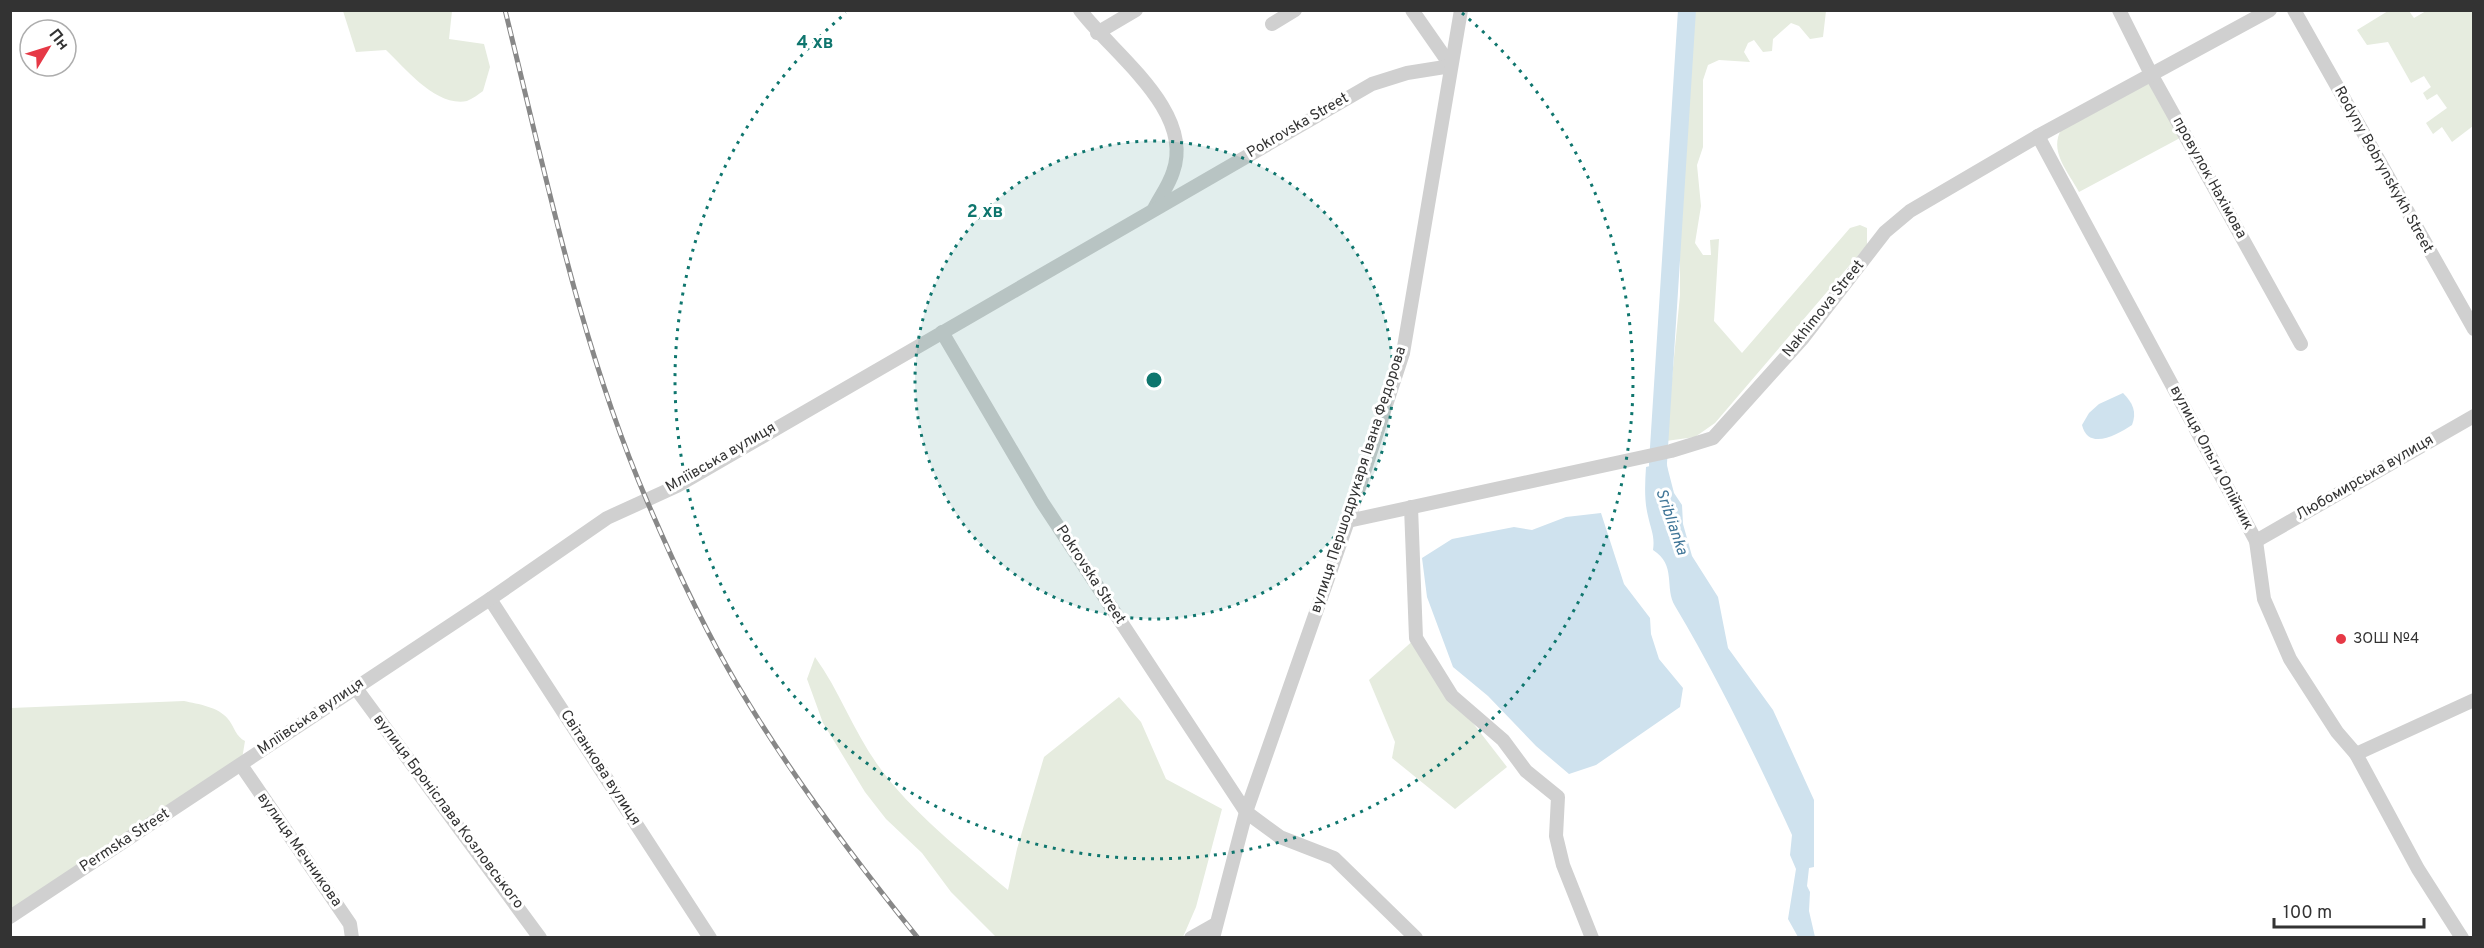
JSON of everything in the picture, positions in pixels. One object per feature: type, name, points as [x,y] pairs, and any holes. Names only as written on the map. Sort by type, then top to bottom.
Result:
[{"type":"street","points":[[1080,10],[1097,33],[1160,100],[1173,124],[1176,146],[1174,171],[1154,209]]},
{"type":"street","points":[[1097,33],[1136,10]]},
{"type":"street","points":[[1272,24],[1295,10]]},
{"type":"street","points":[[1412,10],[1451,66]]},
{"type":"street","name":"вулиця Першодрукаря Івана Федорова","points":[[1213,931],[1246,813],[1348,521],[1403,353],[1461,10]]},
{"type":"street","name":"провулок Нахімова","points":[[2119,10],[2151,74],[2301,344]]},
{"type":"street","name":"Nakhimova Street","points":[[1348,521],[1671,451],[1713,438],[1803,338],[1895,222],[2038,136],[2270,10]]},
{"type":"street","name":"Rodyny Bobrynskykh Street","points":[[2294,10],[2474,329]]},
{"type":"street","name":"Pokrovska Street","points":[[1154,209],[1372,84],[1407,73],[1451,66]]},
{"type":"street","name":"вулиця Ольги Олійник","points":[[2038,136],[2256,541],[2264,599],[2290,659],[2337,732],[2356,754],[2418,869],[2462,938]]},
{"type":"street","name":"Мліївська вулиця","points":[[241,765],[607,518],[677,486],[1154,209]]},
{"type":"street","name":"Pokrovska Street","points":[[942,332],[1042,502],[1246,813]]},
{"type":"street","name":"Любомирська вулиця","points":[[2256,541],[2474,416]]},
{"type":"street","points":[[1411,507],[1416,638],[1452,696],[1503,740],[1526,771],[1558,797],[1556,836],[1563,865],[1592,938]]},
{"type":"street","name":"Світанкова вулиця","points":[[490,599],[710,938]]},
{"type":"street","name":"вулиця Броніслава Козловського","points":[[355,687],[540,938]]},
{"type":"street","points":[[2356,754],[2474,700]]},
{"type":"street","name":"Permska Street","points":[[10,917],[241,765]]},
{"type":"street","name":"вулиця Мечникова","points":[[241,765],[350,924],[352,938]]},
{"type":"street","points":[[1246,813],[1280,837],[1334,858],[1416,938]]},
{"type":"street","points":[[1191,938],[1213,931]]},
{"type":"shaded area","points":[[343,11],[452,11],[449,39],[484,44],[490,67],[483,91],[467,101],[444,98],[422,85],[386,50],[356,52]]},
{"type":"shaded area","points":[[1689,11],[1826,11],[1823,37],[1810,39],[1799,26],[1791,23],[1773,39],[1772,51],[1763,52],[1754,40],[1748,43],[1744,52],[1750,62],[1719,60],[1708,65],[1703,80],[1703,147],[1697,165],[1701,206],[1695,243],[1703,255],[1711,255],[1710,240],[1719,239],[1714,321],[1742,353],[1850,228],[1860,225],[1867,228],[1867,245],[1715,423],[1695,437],[1666,441],[1680,295],[1680,201]]},
{"type":"shaded area","points":[[2388,11],[2409,11],[2414,18],[2426,11],[2473,11],[2473,126],[2452,142],[2442,127],[2433,134],[2426,123],[2447,108],[2437,94],[2427,100],[2423,93],[2431,87],[2424,76],[2411,83],[2388,42],[2367,45],[2357,30]]},
{"type":"shaded area","points":[[2150,81],[2180,138],[2079,192],[2058,153],[2058,136],[2062,128]]},
{"type":"shaded area","points":[[1416,638],[1452,696],[1507,767],[1455,809],[1392,758],[1395,742],[1369,680]]},
{"type":"shaded area","points":[[815,657],[868,751],[891,782],[938,831],[1008,890],[1017,849],[1044,757],[1119,697],[1141,722],[1166,779],[1222,809],[1196,907],[1183,937],[996,937],[951,892],[922,853],[886,819],[865,792],[823,723],[807,679]]},
{"type":"shaded area","points":[[184,701],[214,709],[228,719],[237,734],[245,741],[241,765],[11,917],[11,708]]},
{"type":"water","points":[[2123,393],[2133,408],[2132,425],[2104,438],[2097,439],[2085,433],[2082,425],[2089,413],[2099,404]]},
{"type":"water","points":[[1666,462],[1674,493],[1682,505],[1683,524],[1692,556],[1718,597],[1728,648],[1773,710],[1814,800],[1814,867],[1809,868],[1807,886],[1810,892],[1809,911],[1815,937],[1798,937],[1788,919],[1796,869],[1790,855],[1792,835],[1707,662],[1675,606],[1665,563],[1653,550],[1653,537],[1646,504],[1646,467]]},
{"type":"water","points":[[1601,513],[1624,584],[1650,618],[1651,634],[1659,659],[1683,688],[1680,707],[1596,765],[1569,774],[1536,746],[1488,696],[1453,667],[1427,597],[1422,558],[1452,539],[1514,527],[1532,530],[1566,517]]},
{"type":"waterway","name":"Sriblianka","points":[[1659,487],[1658,463],[1687,10]]},
{"type":"railway","points":[[505,10],[550,197],[583,321],[623,442],[647,501],[713,641],[758,719],[824,815],[918,938]]},
{"type":"place","name":"ЗОШ №4","points":[[2341,639]]}]
